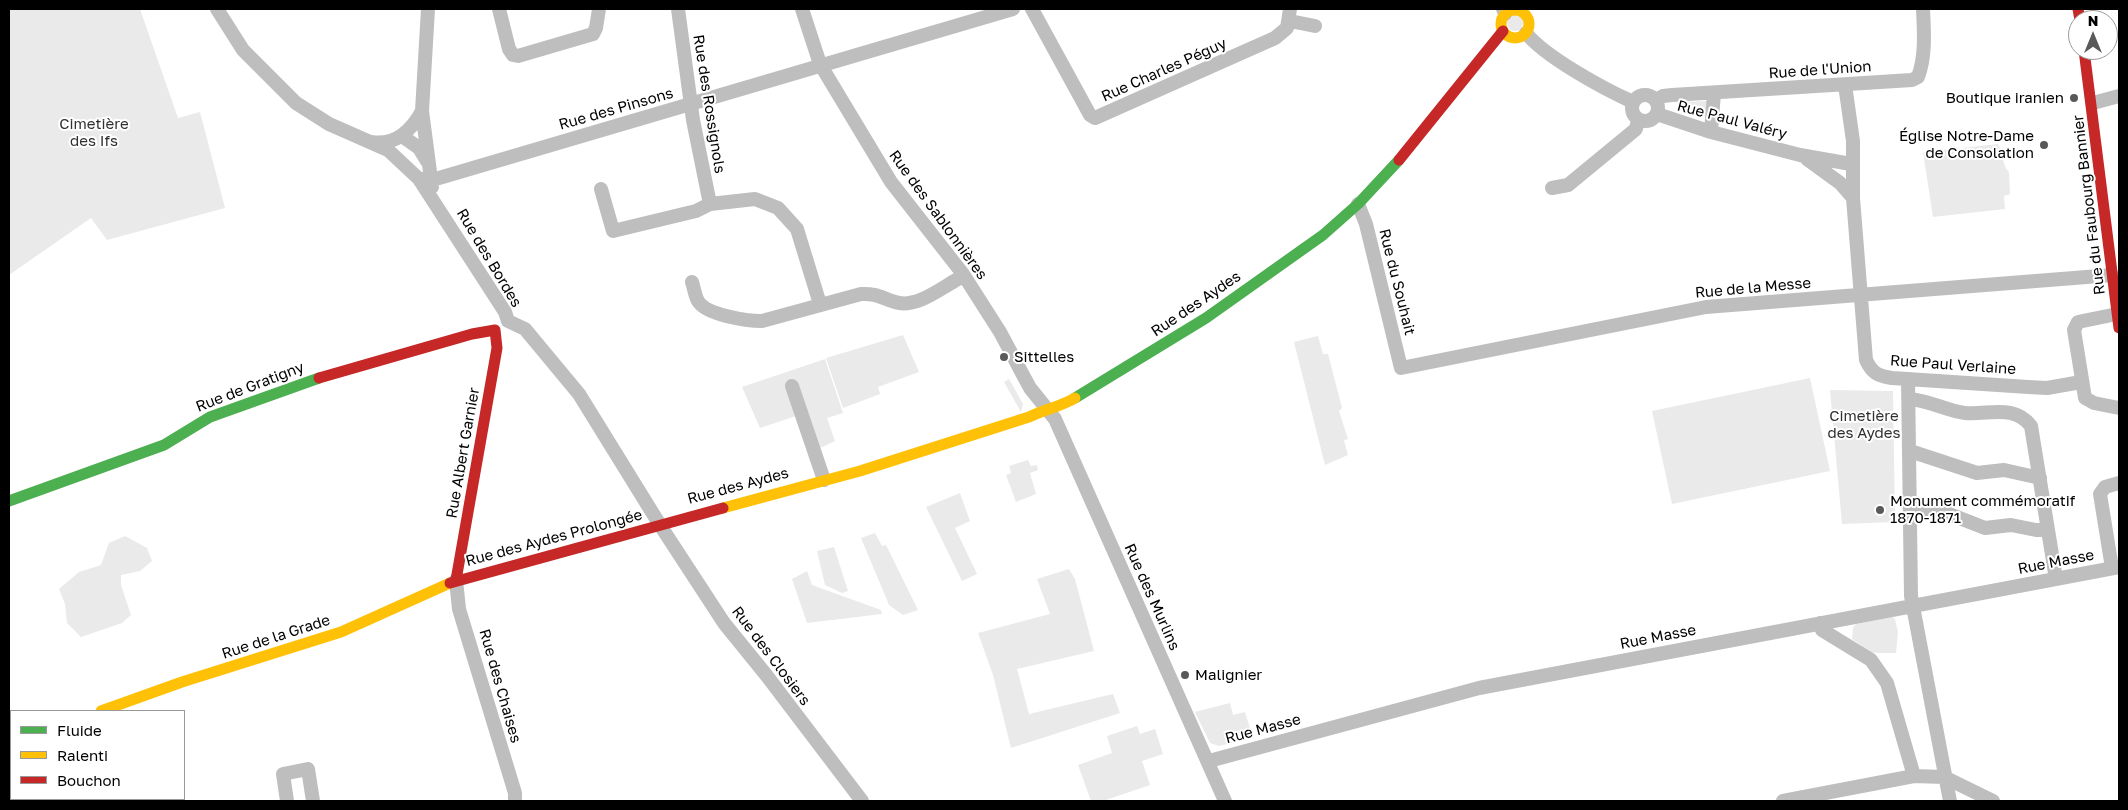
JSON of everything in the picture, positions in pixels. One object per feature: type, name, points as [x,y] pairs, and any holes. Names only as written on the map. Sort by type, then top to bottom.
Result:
[{"type":"street","points":[[217,9],[243,50],[296,103],[329,124],[388,150],[424,178]]},
{"type":"street","name":"Rue des Bordes","points":[[428,9],[422,111],[427,162],[424,178],[435,200],[505,312],[508,322],[526,329],[579,394],[660,525]]},
{"type":"street","points":[[499,9],[509,48],[513,55],[518,56],[593,34],[599,9]]},
{"type":"street","name":"Rue des Rossignols","points":[[678,9],[691,104],[710,204]]},
{"type":"street","name":"Rue des Sablonnières","points":[[802,9],[820,64],[891,182],[963,274],[1000,332],[1030,388],[1046,408]]},
{"type":"street","name":"Rue des Pinsons","points":[[424,178],[445,177],[820,64],[1012,9]]},
{"type":"street","name":"Rue Charles Péguy","points":[[1032,9],[1090,115],[1095,118],[1283,34],[1290,15]]},
{"type":"street","name":"Rue de l'Union","points":[[1656,100],[1663,96],[1904,82],[1918,77],[1924,37],[1923,9]]},
{"type":"street","points":[[1504,11],[1527,11],[1529,25],[1526,33],[1514,38],[1503,30],[1501,22],[1504,11]]},
{"type":"street","points":[[1290,15],[1315,26]]},
{"type":"street","name":"Rue des Aydes","points":[[660,525],[824,480],[1029,417],[1046,408],[1062,406],[1114,376],[1206,318],[1306,248],[1358,204],[1411,148],[1503,30]]},
{"type":"street","points":[[1526,33],[1548,52],[1595,84],[1632,102]]},
{"type":"street","name":"Rue du Faubourg Bannier","points":[[2086,60],[2093,103],[2096,147],[2118,321]]},
{"type":"street","points":[[1845,85],[1852,141],[1851,164],[1860,295]]},
{"type":"street","points":[[1710,132],[1714,93]]},
{"type":"street","points":[[1642,95],[1650,95],[1656,100],[1657,114],[1647,121],[1638,119],[1633,114],[1632,102],[1642,95]]},
{"type":"street","points":[[2093,103],[2119,96]]},
{"type":"street","points":[[364,141],[385,142],[402,136],[414,126],[422,111]]},
{"type":"street","name":"Rue Paul Valéry","points":[[1657,114],[1710,132],[1800,155],[1851,164]]},
{"type":"street","points":[[1552,188],[1568,185],[1636,129],[1638,119]]},
{"type":"street","points":[[402,136],[419,148],[427,162]]},
{"type":"street","name":"Rue Paul Valéry","points":[[1800,155],[1828,173],[1853,198]]},
{"type":"street","points":[[601,189],[613,231],[696,211],[710,204],[755,199],[778,208],[797,229],[820,304]]},
{"type":"street","name":"Rue du Souhait","points":[[1358,204],[1366,224],[1401,368]]},
{"type":"street","points":[[692,282],[698,301],[705,309],[748,321],[762,322],[820,304],[861,294],[874,293],[896,302],[917,301],[958,279],[963,274]]},
{"type":"street","name":"Rue de la Messe","points":[[1401,368],[1706,307],[2112,275]]},
{"type":"street","name":"Rue Paul Verlaine","points":[[1860,295],[1866,360],[1870,370],[1879,376],[2038,388],[2081,382]]},
{"type":"street","points":[[2118,321],[2078,322],[2075,325],[2081,382],[2085,398],[2119,408]]},
{"type":"street","name":"Rue de Gratigny","points":[[9,501],[164,444],[210,417],[345,369],[472,334],[496,330],[508,322]]},
{"type":"street","name":"Rue Albert Garnier","points":[[456,580],[497,348],[496,330]]},
{"type":"street","points":[[1908,379],[1913,607],[1950,801]]},
{"type":"street","points":[[792,386],[824,480]]},
{"type":"street","points":[[1909,399],[1923,400],[1965,413],[2004,411],[2018,414],[2031,426],[2056,579]]},
{"type":"street","name":"Rue des Murlins","points":[[1046,408],[1056,421],[1226,801]]},
{"type":"street","points":[[1910,452],[1977,473],[2004,470],[2040,478]]},
{"type":"street","points":[[2115,568],[2100,494],[2105,486],[2119,483]]},
{"type":"street","points":[[1912,508],[1939,510],[1985,528],[2011,525],[2036,530],[2048,530]]},
{"type":"street","name":"Rue des Aydes Prolongée","points":[[456,580],[660,525]]},
{"type":"street","name":"Rue des Closiers","points":[[660,525],[724,623],[768,676],[862,801]]},
{"type":"street","name":"Rue Masse","points":[[1208,761],[1479,688],[2115,568]]},
{"type":"street","name":"Rue de la Grade","points":[[105,710],[182,682],[341,632],[456,580]]},
{"type":"street","name":"Rue des Chaises","points":[[456,580],[459,609],[515,793],[515,801]]},
{"type":"street","points":[[1820,623],[1822,630],[1872,660],[1887,683],[1914,776]]},
{"type":"street","points":[[287,801],[283,774],[308,769],[313,801]]},
{"type":"street","points":[[1783,801],[1914,776],[1944,777],[1993,801]]},
{"type":"green space","name":"Cimetière des Ifs","points":[[9,9],[140,9],[178,118],[200,112],[225,208],[107,240],[91,218],[9,275]]},
{"type":"green space","points":[[1515,15],[1521,17],[1523,23],[1521,29],[1515,31],[1509,29],[1507,23],[1509,17]]},
{"type":"green space","points":[[1707,101],[1707,113],[1702,116],[1679,110],[1679,105],[1682,102]]},
{"type":"green space","points":[[1998,144],[2006,169],[2009,172],[2010,194],[2004,196],[2005,209],[1933,217],[1923,152]]},
{"type":"green space","points":[[903,335],[919,372],[878,387],[880,394],[843,408],[826,358]]},
{"type":"green space","points":[[1318,336],[1323,354],[1328,354],[1342,408],[1339,411],[1348,439],[1344,440],[1348,455],[1325,465],[1294,342]]},
{"type":"green space","points":[[825,359],[843,413],[827,418],[835,441],[818,449],[796,416],[760,428],[742,387]]},
{"type":"green space","points":[[1810,378],[1830,471],[1672,504],[1652,411]]},
{"type":"green space","points":[[1009,379],[1023,404],[1021,412],[1004,382]]},
{"type":"green space","name":"Cimetière des Aydes","points":[[1830,390],[1893,391],[1895,522],[1842,524]]},
{"type":"green space","points":[[1028,460],[1031,466],[1037,465],[1038,470],[1030,473],[1036,494],[1016,502],[1006,475],[1011,473],[1009,466]]},
{"type":"green space","points":[[960,493],[970,521],[955,528],[977,574],[962,581],[926,507]]},
{"type":"green space","points":[[875,533],[882,546],[886,545],[918,610],[903,615],[889,605],[861,538]]},
{"type":"green space","points":[[125,536],[147,548],[152,561],[140,571],[121,575],[121,585],[131,615],[122,623],[81,637],[67,623],[65,604],[59,589],[79,572],[101,565],[109,543]]},
{"type":"green space","points":[[834,547],[848,591],[842,593],[825,585],[817,551]]},
{"type":"green space","points":[[1069,569],[1075,579],[1094,651],[1017,669],[1029,714],[1113,694],[1120,713],[1011,748],[993,675],[978,633],[1050,614],[1037,579]]},
{"type":"green space","points":[[807,571],[812,585],[881,610],[882,614],[807,623],[792,579]]},
{"type":"green space","points":[[1892,617],[1895,619],[1898,632],[1896,653],[1872,653],[1852,639],[1853,628],[1856,624]]},
{"type":"green space","points":[[1230,703],[1233,715],[1245,712],[1253,738],[1219,746],[1210,743],[1195,712]]},
{"type":"green space","points":[[1137,726],[1140,734],[1155,729],[1163,754],[1142,761],[1150,785],[1103,801],[1091,801],[1078,765],[1112,753],[1107,736]]},
{"type":"traffic: fast","points":[[1075,398],[1206,318],[1323,235],[1358,204],[1399,160]]},
{"type":"traffic: fast","points":[[9,501],[164,445],[210,417],[319,378]]},
{"type":"traffic: slow","points":[[1515,10],[1525,14],[1529,24],[1525,34],[1515,38],[1505,34],[1501,24],[1505,14],[1515,10]]},
{"type":"traffic: slow","points":[[723,508],[860,471],[1029,417],[1075,398]]},
{"type":"traffic: slow","points":[[104,710],[182,682],[341,632],[450,583]]},
{"type":"traffic: jam","points":[[1399,160],[1503,31]]},
{"type":"traffic: jam","points":[[2085,60],[2119,328]]},
{"type":"traffic: jam","points":[[319,378],[472,334],[495,330],[497,348],[456,580]]},
{"type":"traffic: jam","points":[[450,583],[723,508]]},
{"type":"place","name":"Boutique iranien","points":[[2074,98]]},
{"type":"place","name":"Église Notre-Dame de Consolation","points":[[2044,145]]},
{"type":"place","name":"Sittelles","points":[[1004,357]]},
{"type":"place","name":"Monument commémoratif 1870-1871","points":[[1880,510]]},
{"type":"place","name":"Malignier","points":[[1185,675]]}]
